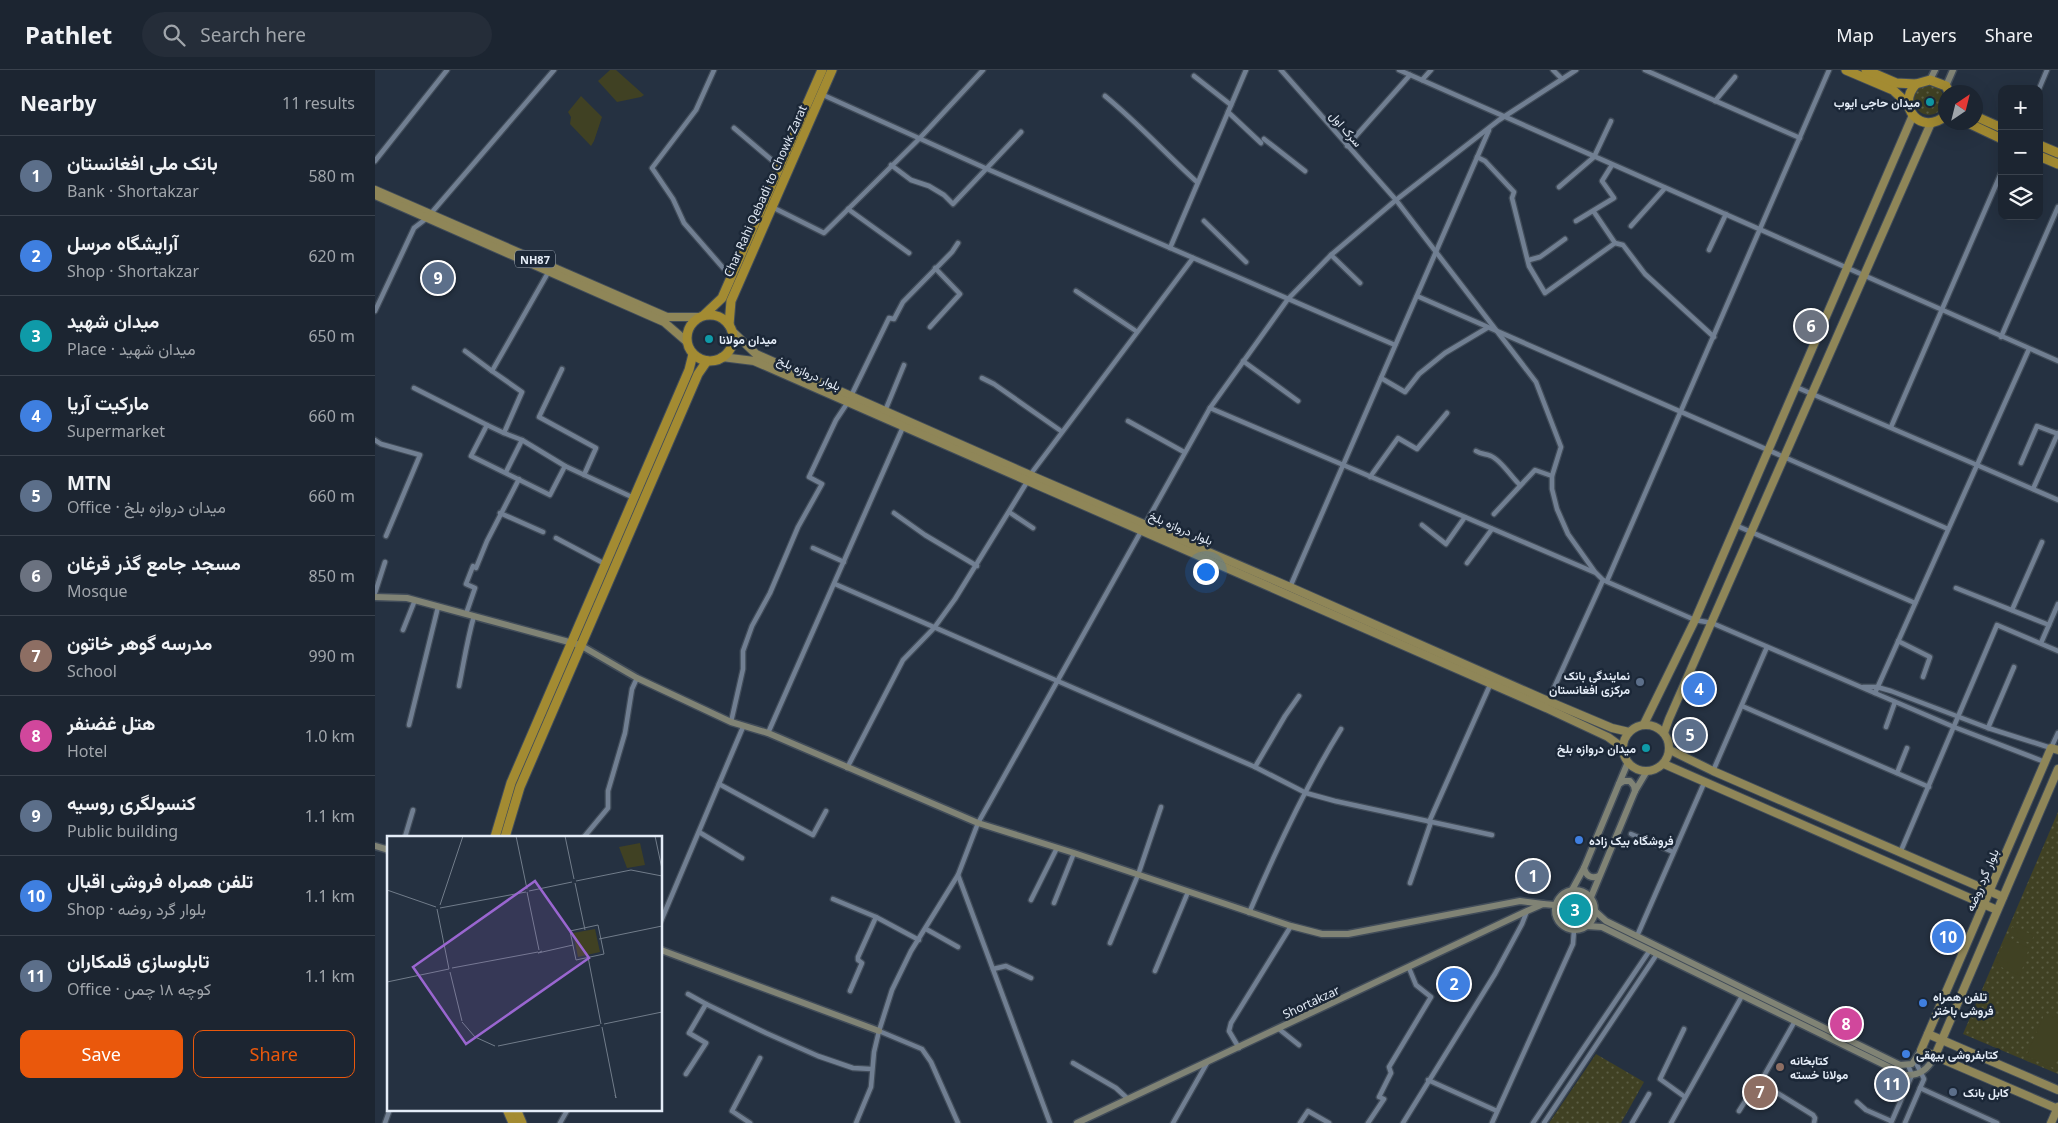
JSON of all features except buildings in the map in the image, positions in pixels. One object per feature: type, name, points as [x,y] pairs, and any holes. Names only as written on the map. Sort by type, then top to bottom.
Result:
[{"type":"highway","name":"Char Rahi Qebadi to Chowk Zarat","points":[[730,328],[731,301],[772,207],[817,92],[822,70]]},
{"type":"highway","name":"Char Rahi Qebadi to Chowk Zarat","points":[[701,316],[722,298],[779,167],[817,92],[832,70]]},
{"type":"highway","points":[[1847,70],[1893,90],[1908,104],[1913,115],[1921,121],[1931,123],[1938,120]]},
{"type":"highway","points":[[1866,70],[1896,83],[1916,84],[1930,80],[1940,85]]},
{"type":"highway","points":[[1908,104],[1909,96],[1916,84]]},
{"type":"highway","points":[[1983,120],[1998,126]]},
{"type":"highway","points":[[1983,130],[1998,137]]},
{"type":"highway","points":[[2043,147],[2058,153]]},
{"type":"highway","points":[[2043,158],[2058,164]]},
{"type":"highway","points":[[687,341],[689,327],[701,316]]},
{"type":"highway","name":"NH87","points":[[701,316],[718,316],[730,328]]},
{"type":"highway","points":[[495,836],[511,783],[698,374],[707,361],[722,357],[731,346],[730,328]]},
{"type":"highway","name":"NH87","points":[[687,341],[693,354]]},
{"type":"highway","points":[[505,836],[520,786],[576,644],[605,564],[689,370],[693,354],[707,361]]},
{"type":"highway","points":[[507,1110],[513,1123]]},
{"type":"highway","points":[[516,1110],[522,1123]]},
{"type":"main road","points":[[1644,724],[1695,620],[1913,115]]},
{"type":"main road","points":[[1664,733],[1931,123]]},
{"type":"main road","name":"NH87","points":[[375,190],[664,322],[687,341]]},
{"type":"main road","name":"NH87","points":[[375,196],[429,216],[667,317],[701,316]]},
{"type":"main road","name":"بلوار دروازه بلخ","points":[[730,328],[756,354],[850,399],[903,427],[1143,528],[1608,737],[1623,748]]},
{"type":"main road","name":"بلوار دروازه بلخ","points":[[722,357],[754,361],[850,399],[885,410],[1028,478]]},
{"type":"main road","name":"بلوار دروازه بلخ","points":[[1143,528],[1291,587],[1548,702],[1612,728],[1629,732]]},
{"type":"main road","points":[[1644,724],[1655,726],[1664,733],[1669,741],[1670,750],[1664,764],[1647,771],[1640,770],[1628,762],[1623,748],[1624,740],[1629,732],[1633,728],[1644,724]]},
{"type":"main road","name":"بلوار گرد روضه","points":[[1921,1050],[2045,762],[2055,749]]},
{"type":"main road","points":[[1670,750],[1713,771],[2003,897]]},
{"type":"main road","name":"بلوار گرد روضه","points":[[1935,1056],[2058,768],[2045,762]]},
{"type":"main road","points":[[1664,764],[1997,910]]},
{"type":"main road","points":[[1928,1034],[2058,1090]]},
{"type":"main road","points":[[1921,1050],[2058,1108],[2051,1123]]},
{"type":"street","points":[[375,161],[447,70]]},
{"type":"street","points":[[714,70],[696,110],[652,168],[673,199],[684,223],[731,277]]},
{"type":"street","points":[[772,207],[824,233],[919,139],[983,70]]},
{"type":"street","points":[[1170,248],[1246,70]]},
{"type":"street","name":"سرک اول","points":[[1281,70],[1396,200],[1435,253],[1499,332],[1535,382],[1561,447],[1552,476]]},
{"type":"street","points":[[1399,70],[2058,362]]},
{"type":"street","points":[[1422,80],[1431,70]]},
{"type":"street","points":[[1553,70],[1562,79]]},
{"type":"street","points":[[856,1123],[871,1087],[871,1069],[879,1031],[892,990],[958,875],[978,823],[1210,408],[1288,299],[1331,255],[1396,200],[1505,117],[1576,70]]},
{"type":"street","points":[[1645,70],[1800,138]]},
{"type":"street","points":[[1548,702],[1681,414],[1829,70]]},
{"type":"street","points":[[1930,80],[1935,70]]},
{"type":"street","points":[[1949,85],[1953,70]]},
{"type":"street","points":[[2041,85],[2047,70]]},
{"type":"street","points":[[375,311],[414,228],[429,216],[552,71]]},
{"type":"street","points":[[1347,146],[1410,75]]},
{"type":"street","points":[[1194,76],[1231,105]]},
{"type":"street","points":[[1715,100],[1735,77]]},
{"type":"street","points":[[817,92],[985,168],[1395,345]]},
{"type":"street","points":[[1105,96],[1137,123],[1158,147],[1197,182]]},
{"type":"street","points":[[1228,112],[1262,141],[1305,171]]},
{"type":"street","points":[[1559,187],[1595,157],[1611,122]]},
{"type":"street","points":[[734,128],[779,167]]},
{"type":"street","points":[[1291,587],[1490,129]]},
{"type":"street","points":[[891,165],[911,180],[929,186],[944,195],[953,204],[1021,132]]},
{"type":"street","points":[[1477,157],[1485,161],[1514,192],[1512,198],[1529,266],[1545,293],[1615,243]]},
{"type":"street","points":[[1576,221],[1594,212],[1614,198],[1603,181],[1611,165]]},
{"type":"street","points":[[1891,428],[2000,175]]},
{"type":"street","points":[[1631,226],[1665,188]]},
{"type":"street","points":[[2001,337],[2058,207]]},
{"type":"street","points":[[848,209],[909,253]]},
{"type":"street","points":[[1594,212],[1615,243],[1623,245],[1645,274],[1714,337]]},
{"type":"street","points":[[1709,250],[1725,214]]},
{"type":"street","points":[[1204,221],[1246,262]]},
{"type":"street","points":[[1529,260],[1540,257],[1565,239]]},
{"type":"street","points":[[731,722],[743,669],[743,651],[752,626],[770,593],[798,527],[822,484],[809,476],[836,420],[850,399],[889,318],[894,319],[903,302],[952,252],[958,243]]},
{"type":"street","points":[[1331,255],[1360,283]]},
{"type":"street","points":[[847,768],[903,660],[934,628],[977,566],[1028,478],[1136,331],[1193,258]]},
{"type":"street","points":[[930,327],[961,294],[935,268]]},
{"type":"street","points":[[492,371],[549,271]]},
{"type":"street","points":[[1076,291],[1136,331]]},
{"type":"street","points":[[1417,296],[1767,452],[1948,529]]},
{"type":"street","points":[[1381,378],[1405,392],[1419,374],[1445,353],[1487,328]]},
{"type":"street","points":[[1875,693],[2029,349]]},
{"type":"street","points":[[465,351],[522,392],[504,433]]},
{"type":"street","points":[[1243,361],[1298,401]]},
{"type":"street","points":[[885,410],[905,366]]},
{"type":"street","points":[[562,369],[539,417],[596,448],[584,475]]},
{"type":"street","points":[[982,378],[994,384],[1061,431]]},
{"type":"street","points":[[1795,387],[2058,500]]},
{"type":"street","points":[[414,388],[487,425],[522,440],[565,466],[633,498]]},
{"type":"street","points":[[1210,408],[1596,573],[1605,580],[1695,620],[1712,623],[1895,702],[2045,762]]},
{"type":"street","points":[[1370,477],[1398,438],[1417,449],[1447,413]]},
{"type":"street","points":[[1128,422],[1184,452]]},
{"type":"street","points":[[487,425],[471,456],[550,495],[565,466]]},
{"type":"street","points":[[2021,463],[2037,426],[2058,434],[2033,488]]},
{"type":"street","points":[[768,733],[903,427]]},
{"type":"street","points":[[375,440],[381,444],[420,455],[385,536]]},
{"type":"street","points":[[506,472],[522,440]]},
{"type":"street","points":[[1476,451],[1483,456],[1491,456],[1499,462],[1520,486]]},
{"type":"street","points":[[1494,514],[1535,470],[1552,476],[1552,488],[1557,509],[1568,534],[1596,573]]},
{"type":"street","points":[[466,614],[475,588],[466,584],[473,566],[476,568],[500,513],[519,479]]},
{"type":"street","points":[[1009,512],[1033,528]]},
{"type":"street","points":[[500,513],[543,532]]},
{"type":"street","points":[[894,513],[925,535],[977,566]]},
{"type":"street","points":[[1422,525],[1446,544],[1465,517]]},
{"type":"street","points":[[1735,525],[1915,603]]},
{"type":"street","points":[[1467,563],[1492,529]]},
{"type":"street","points":[[556,538],[605,564]]},
{"type":"street","points":[[2012,610],[2042,542]]},
{"type":"street","points":[[813,548],[845,562]]},
{"type":"street","points":[[375,593],[385,562]]},
{"type":"street","points":[[835,584],[1255,767],[1305,793],[1492,835]]},
{"type":"street","points":[[1956,588],[2049,625]]},
{"type":"street","points":[[375,597],[407,598],[576,644],[637,678],[731,722],[768,733],[978,823],[1074,853],[1291,926],[1322,934],[1348,934],[1520,901],[1543,904]]},
{"type":"street","points":[[403,630],[415,600]]},
{"type":"street","points":[[2041,644],[2058,604]]},
{"type":"street","points":[[409,725],[438,606]]},
{"type":"street","points":[[459,686],[465,660],[464,652],[474,616]]},
{"type":"street","points":[[1901,853],[1997,625],[2058,651]]},
{"type":"street","points":[[1898,641],[1930,658],[1923,677]]},
{"type":"street","points":[[1713,771],[1767,647]]},
{"type":"street","points":[[1987,728],[2014,667]]},
{"type":"street","points":[[585,836],[608,808],[609,791],[625,733],[633,689],[637,678]]},
{"type":"street","points":[[1410,883],[1430,822],[1490,685]]},
{"type":"street","points":[[1859,686],[1877,687],[1914,699],[1958,718],[2055,749],[2058,733]]},
{"type":"street","points":[[1255,767],[1299,696]]},
{"type":"street","points":[[1886,727],[1895,702]]},
{"type":"street","points":[[1742,706],[1929,787]]},
{"type":"street","points":[[663,917],[743,727]]},
{"type":"street","points":[[1249,912],[1305,793],[1341,729]]},
{"type":"street","points":[[1897,773],[1907,748]]},
{"type":"street","points":[[1572,890],[1584,868],[1628,762]]},
{"type":"street","points":[[1587,926],[1594,917],[1595,912],[1591,897],[1599,876],[1635,791],[1647,771]]},
{"type":"street","points":[[1619,784],[1624,781],[1630,781],[1635,791]]},
{"type":"street","points":[[1637,936],[1705,781]]},
{"type":"street","points":[[719,784],[813,835],[827,811]]},
{"type":"street","points":[[1110,943],[1138,875],[1161,808]]},
{"type":"street","points":[[405,836],[413,810]]},
{"type":"street","points":[[699,832],[742,858]]},
{"type":"street","points":[[1631,834],[1673,852]]},
{"type":"street","points":[[1031,900],[1057,848]]},
{"type":"street","points":[[1054,903],[1074,853]]},
{"type":"street","points":[[1584,868],[1589,876],[1594,878],[1599,876]]},
{"type":"street","points":[[958,875],[1050,1123]]},
{"type":"street","points":[[1591,897],[1579,890],[1565,892],[1555,905],[1555,916],[1558,922],[1574,930],[1587,926],[1602,927],[1905,1074],[1921,1073],[1929,1066],[1935,1056]]},
{"type":"street","points":[[1155,971],[1188,892]]},
{"type":"street","points":[[833,899],[876,917],[919,940]]},
{"type":"street","name":"Shortakzar","points":[[1077,1123],[1527,911],[1543,904],[1555,905]]},
{"type":"street","points":[[1403,1123],[1495,974],[1527,911]]},
{"type":"street","points":[[1595,912],[1605,921],[1900,1065],[1908,1065],[1915,1061],[1921,1050]]},
{"type":"street","points":[[850,991],[862,962],[858,960],[858,957],[876,917]]},
{"type":"street","points":[[1239,1048],[1229,1031],[1231,1023],[1291,926]]},
{"type":"street","points":[[926,929],[958,946]]},
{"type":"street","points":[[1492,1123],[1573,944],[1574,930]]},
{"type":"street","points":[[1533,1123],[1650,950]]},
{"type":"street","points":[[663,951],[879,1031],[922,1049],[931,1062],[958,1123]]},
{"type":"street","points":[[1544,1123],[1657,954]]},
{"type":"street","points":[[993,969],[1006,966],[1031,978]]},
{"type":"street","points":[[1368,1123],[1384,1099],[1379,1097],[1391,1074],[1389,1066],[1431,997],[1416,985],[1409,968]]},
{"type":"street","points":[[688,994],[766,1034],[818,1056],[853,1068],[871,1069]]},
{"type":"street","points":[[1671,1123],[1742,996]]},
{"type":"street","points":[[686,1074],[706,1043],[689,1033],[706,1004]]},
{"type":"street","points":[[1739,1111],[1756,1084],[1761,1081],[1795,1021]]},
{"type":"street","points":[[1279,1029],[1299,1045]]},
{"type":"street","points":[[1683,1029],[1660,1079],[1685,1097]]},
{"type":"street","points":[[750,1123],[732,1111],[760,1058]]},
{"type":"street","points":[[1905,1123],[1924,1079],[1915,1061]]},
{"type":"street","points":[[1073,1063],[1116,1088],[1128,1099]]},
{"type":"street","points":[[1173,1123],[1207,1063]]},
{"type":"street","points":[[1857,1102],[1866,1110],[1891,1122],[1912,1075],[1908,1065]]},
{"type":"street","points":[[1429,1080],[1497,1111]]},
{"type":"street","points":[[1761,1081],[1813,1115],[1815,1121]]},
{"type":"street","points":[[1920,1088],[1997,1123]]},
{"type":"street","points":[[1632,1123],[1649,1094]]},
{"type":"street","points":[[385,1123],[389,1110]]},
{"type":"street","points":[[560,1123],[567,1110]]},
{"type":"street","points":[[1301,1123],[1308,1111],[1329,1123]]},
{"type":"street","points":[[1979,1123],[1983,1117]]},
{"type":"green space","points":[[610,70],[616,70],[644,95],[617,102],[598,81]]},
{"type":"green space","points":[[1923,86],[1938,88],[1938,112],[1929,115],[1923,114],[1915,106],[1915,94]]},
{"type":"green space","points":[[581,96],[602,117],[591,146],[570,124],[571,117],[568,112]]},
{"type":"green space","points":[[2058,812],[2058,1074],[1963,1034]]},
{"type":"green space","points":[[1575,897],[1584,901],[1588,910],[1584,919],[1575,923],[1566,919],[1562,910],[1566,901]]},
{"type":"green space","points":[[2012,927],[2034,935],[2031,943],[2010,935]]},
{"type":"green space","points":[[2006,938],[2029,948],[2020,976],[1995,964]]},
{"type":"green space","points":[[2045,1013],[2058,1018],[2058,1058],[2054,1068],[2026,1056]]},
{"type":"green space","points":[[1596,1054],[1644,1082],[1621,1123],[1549,1123]]},
{"type":"place","name":"میدان حاجی ایوب","points":[[1930,102]]},
{"type":"place","name":"کنسولگری روسیه","points":[[438,278]]},
{"type":"place","name":"مسجد جامع گذر قرغان","points":[[1811,326]]},
{"type":"place","name":"میدان مولانا","points":[[709,339]]},
{"type":"place","name":"نمایندگی بانک مرکزی افغانستان","points":[[1640,682]]},
{"type":"place","name":"مارکیت آریا","points":[[1699,689]]},
{"type":"place","name":"MTN","points":[[1690,735]]},
{"type":"place","name":"میدان دروازه بلخ","points":[[1646,748]]},
{"type":"place","name":"فروشگاه بیک زاده","points":[[1579,840]]},
{"type":"place","name":"بانک ملی افغانستان","points":[[1533,876]]},
{"type":"place","name":"میدان شهید","points":[[1575,910]]},
{"type":"place","name":"تلفن همراه فروشی اقبال","points":[[1948,937]]},
{"type":"place","name":"آرایشگاه مرسل","points":[[1454,984]]},
{"type":"place","name":"تلفن همراه فروشی باختر","points":[[1923,1003]]},
{"type":"place","name":"هتل غضنفر","points":[[1846,1024]]},
{"type":"place","name":"کتابفروشی بیهقی","points":[[1906,1054]]},
{"type":"place","name":"کتابخانه مولانا خسته","points":[[1780,1067]]},
{"type":"place","name":"تابلوسازی قلمکاران","points":[[1892,1084]]},
{"type":"place","name":"مدرسه گوهر خاتون","points":[[1760,1092]]},
{"type":"place","name":"کابل بانک","points":[[1953,1092]]}]
